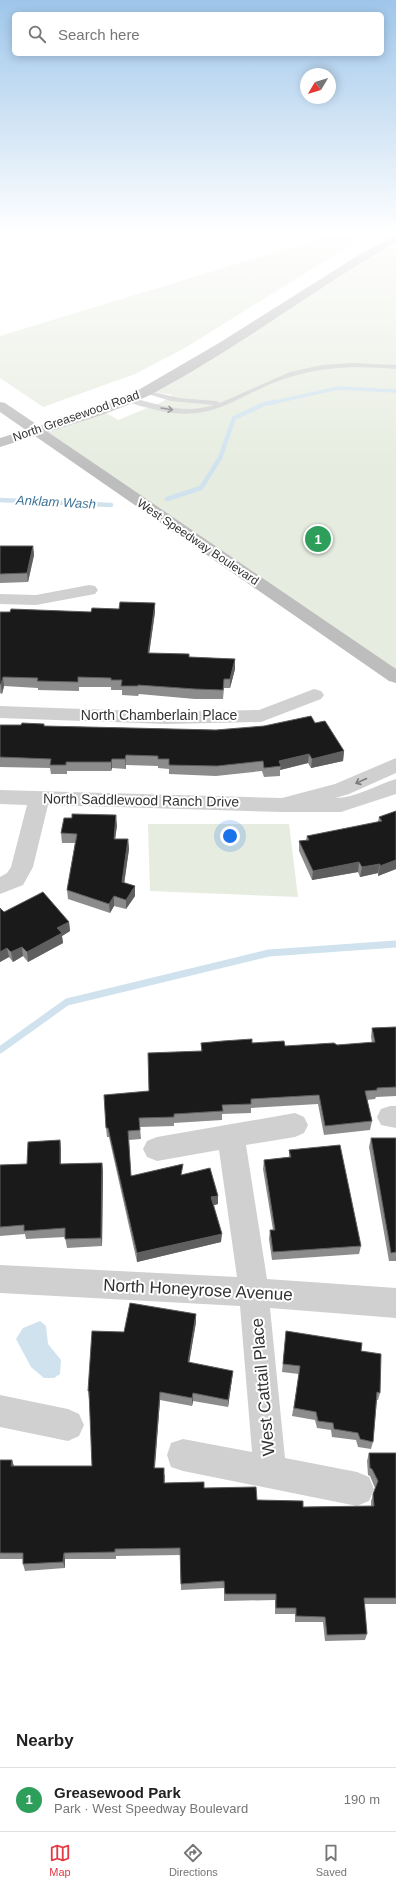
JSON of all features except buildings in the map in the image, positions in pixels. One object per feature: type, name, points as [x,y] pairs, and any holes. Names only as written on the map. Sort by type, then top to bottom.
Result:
[{"type":"main road","name":"North Greasewood Road","points":[[0,443],[129,400],[217,350],[275,313]]},
{"type":"main road","name":"West Speedway Boulevard","points":[[0,406],[396,677]]},
{"type":"street","points":[[0,599],[36,600],[89,590]]},
{"type":"street","name":"North Chamberlain Place","points":[[0,712],[167,718],[261,716],[314,695]]},
{"type":"street","name":"North Saddlewood Ranch Drive","points":[[282,805],[342,789],[396,765]]},
{"type":"street","name":"North Saddlewood Ranch Drive","points":[[0,797],[282,805],[341,805],[378,794],[396,786]]},
{"type":"street","points":[[12,882],[22,867],[39,798]]},
{"type":"street","points":[[157,1149],[295,1124]]},
{"type":"street","name":"West Cattail Place","points":[[231,1136],[254,1292],[270,1472]]},
{"type":"street","name":"North Honeyrose Avenue","points":[[0,1279],[254,1292],[396,1303]]},
{"type":"street","points":[[0,1411],[68,1425]]},
{"type":"street","points":[[183,1455],[357,1489]]},
{"type":"lane","points":[[129,400],[159,408],[188,412],[209,410],[281,378],[320,368],[365,365],[396,367]]},
{"type":"lane","points":[[145,392],[165,399],[187,402],[225,403]]},
{"type":"shaded area","points":[[75,313],[241,313],[185,348],[135,374],[43,407],[0,378],[0,336]]},
{"type":"shaded area","points":[[275,313],[396,313],[396,675],[44,429],[100,409],[118,420],[162,402],[173,395],[147,391]]},
{"type":"shaded area","points":[[148,824],[289,824],[298,897],[150,891]]},
{"type":"water","points":[[40,1321],[46,1326],[48,1344],[61,1360],[60,1374],[54,1378],[44,1378],[31,1367],[16,1339],[23,1328]]},
{"type":"waterway","name":"Anklam Wash","points":[[271,403],[338,388],[396,391]]},
{"type":"waterway","name":"Anklam Wash","points":[[167,499],[201,488],[220,458],[234,418],[264,404],[275,402]]},
{"type":"waterway","name":"Anklam Wash","points":[[0,500],[111,505]]},
{"type":"waterway","points":[[0,1050],[67,1002],[269,953],[396,944]]},
{"type":"place","name":"Greasewood Park","points":[[318,539]]}]
